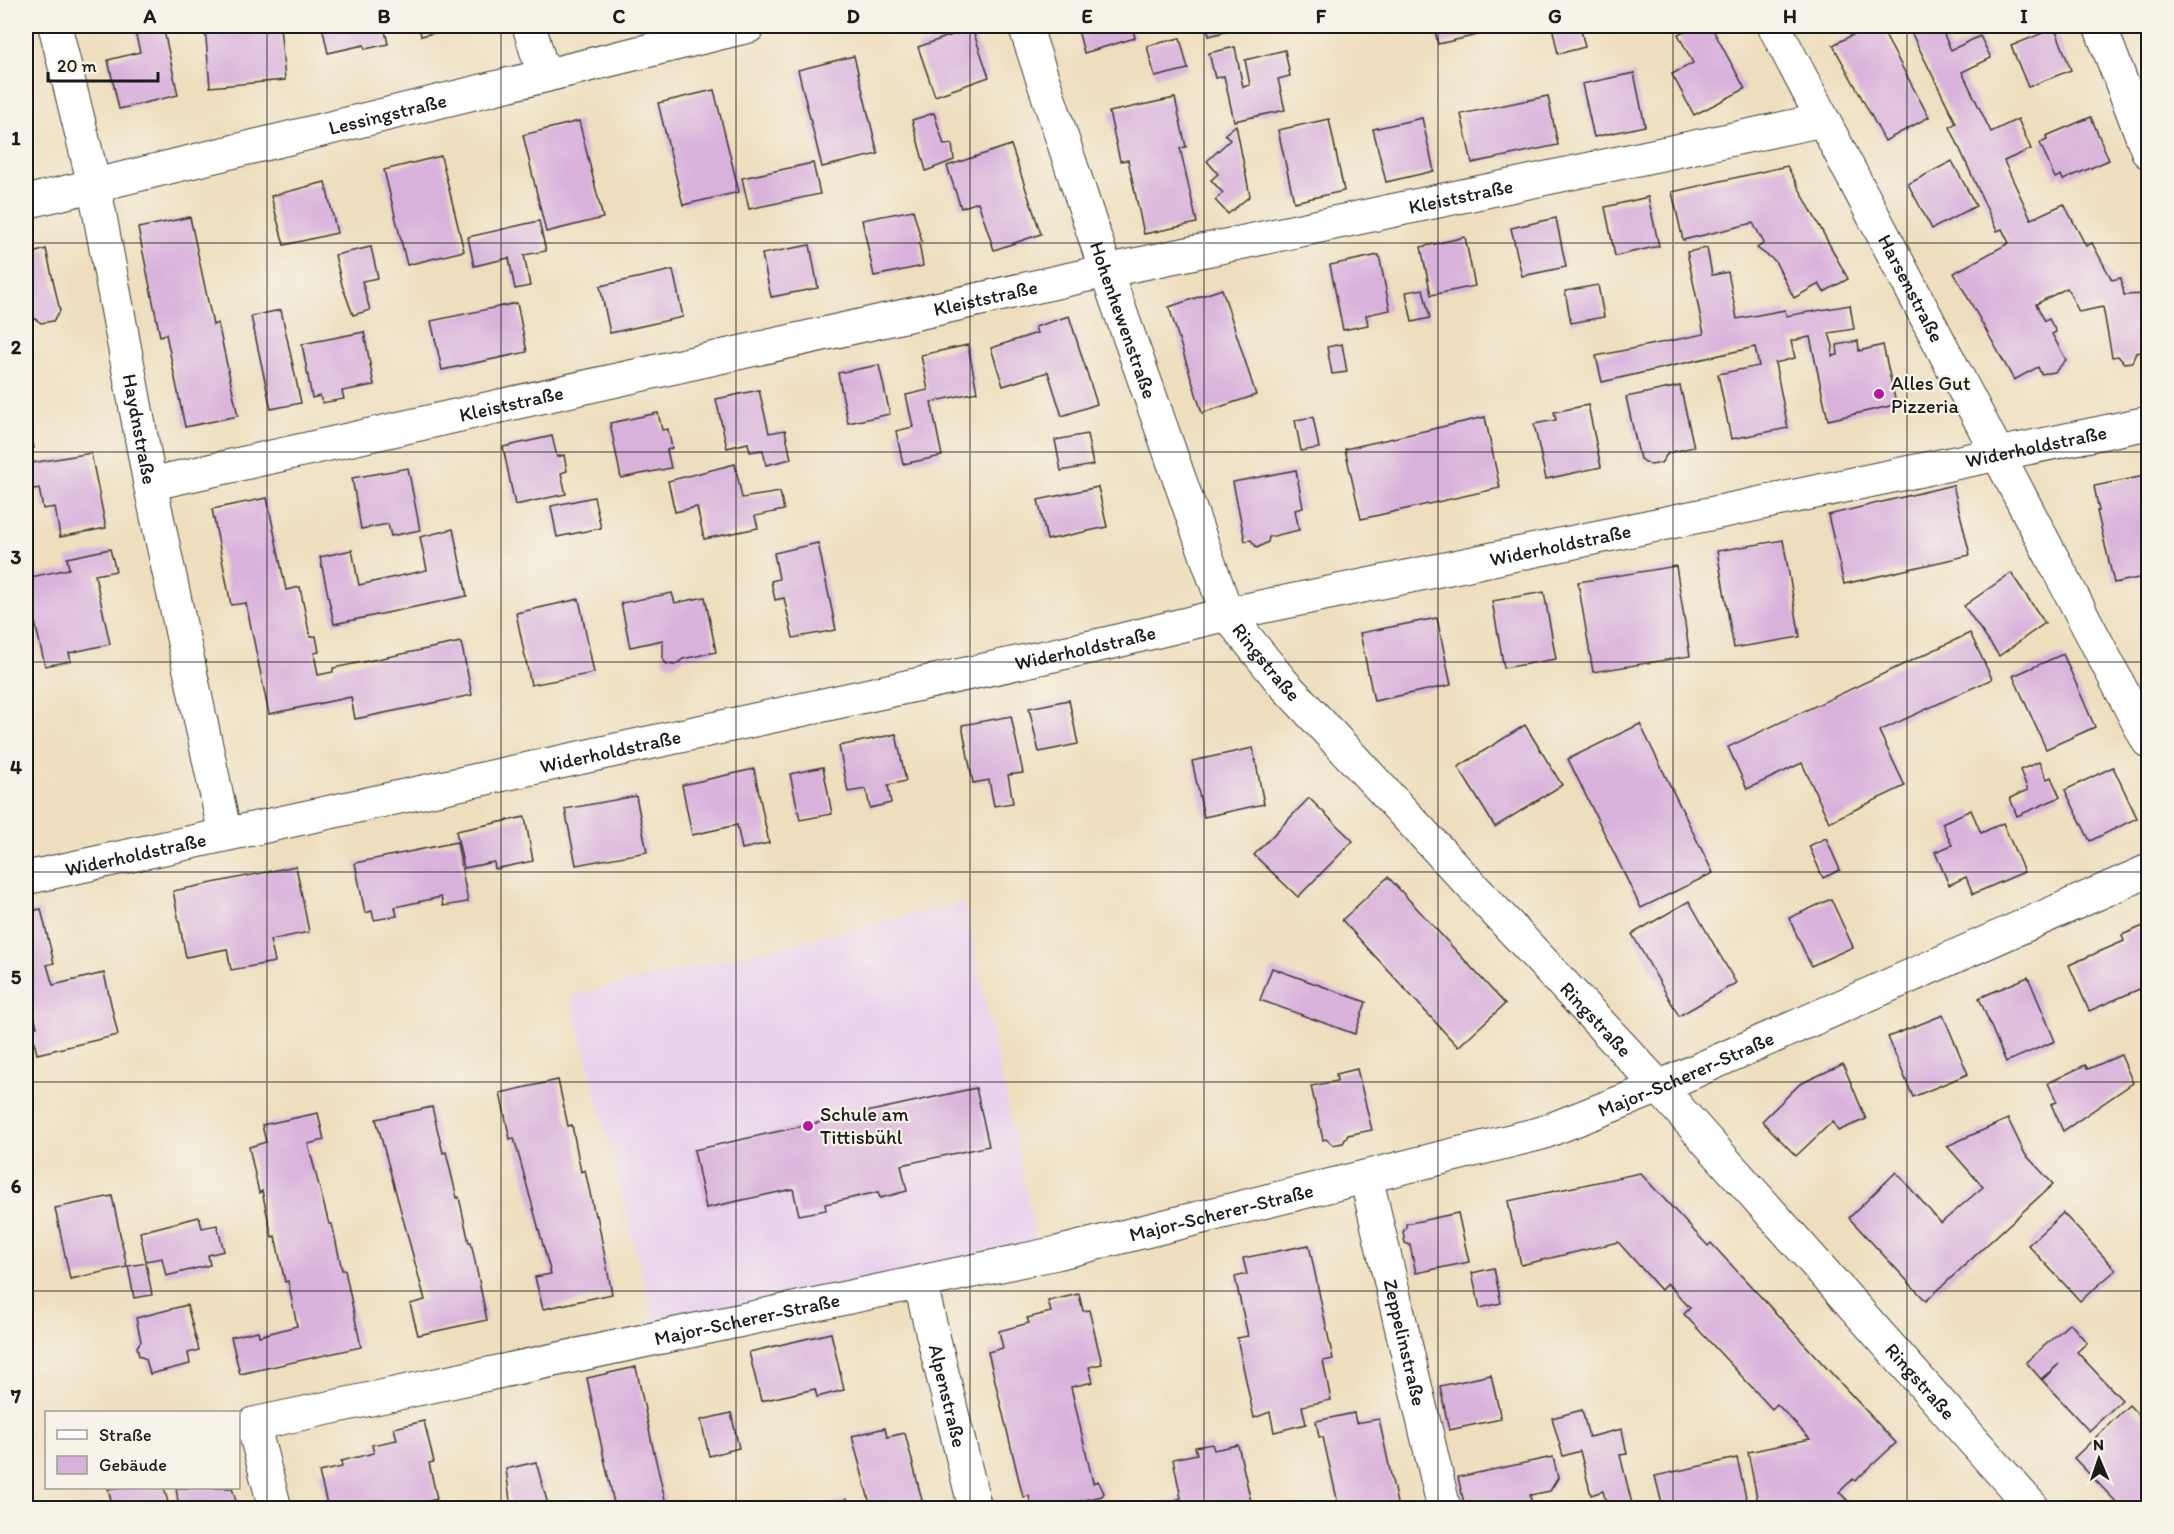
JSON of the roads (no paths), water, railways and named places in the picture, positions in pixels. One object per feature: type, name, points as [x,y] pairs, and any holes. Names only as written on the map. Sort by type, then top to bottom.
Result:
[{"type":"street","name":"Haydnstraße","points":[[55,26],[94,184],[150,484],[225,834]]},
{"type":"street","points":[[529,26],[544,75]]},
{"type":"street","name":"Lessingstraße","points":[[26,202],[749,26]]},
{"type":"street","name":"Hohenhewenstraße","points":[[1025,26],[1106,271],[1227,614]]},
{"type":"street","name":"Harsenstraße","points":[[1774,26],[2148,741]]},
{"type":"street","points":[[2100,26],[2148,152]]},
{"type":"street","name":"Kleiststraße","points":[[150,484],[1106,271],[1823,120]]},
{"type":"street","name":"Widerholdstraße","points":[[26,878],[1109,643],[1227,614],[2000,456],[2148,423]]},
{"type":"street","name":"Ringstraße","points":[[1227,614],[1282,682],[1659,1087],[2033,1509]]},
{"type":"street","name":"Major-Scherer-Straße","points":[[275,1509],[253,1424],[1057,1253],[1542,1132],[1659,1087],[2148,871]]},
{"type":"street","name":"Zeppelinstraße","points":[[1366,1177],[1444,1509]]},
{"type":"street","name":"Alpenstraße","points":[[920,1282],[975,1509]]},
{"type":"place","name":"Alles Gut Pizzeria","points":[[1879,394]]},
{"type":"place","name":"Schule am Tittisbühl","points":[[808,1126]]}]
